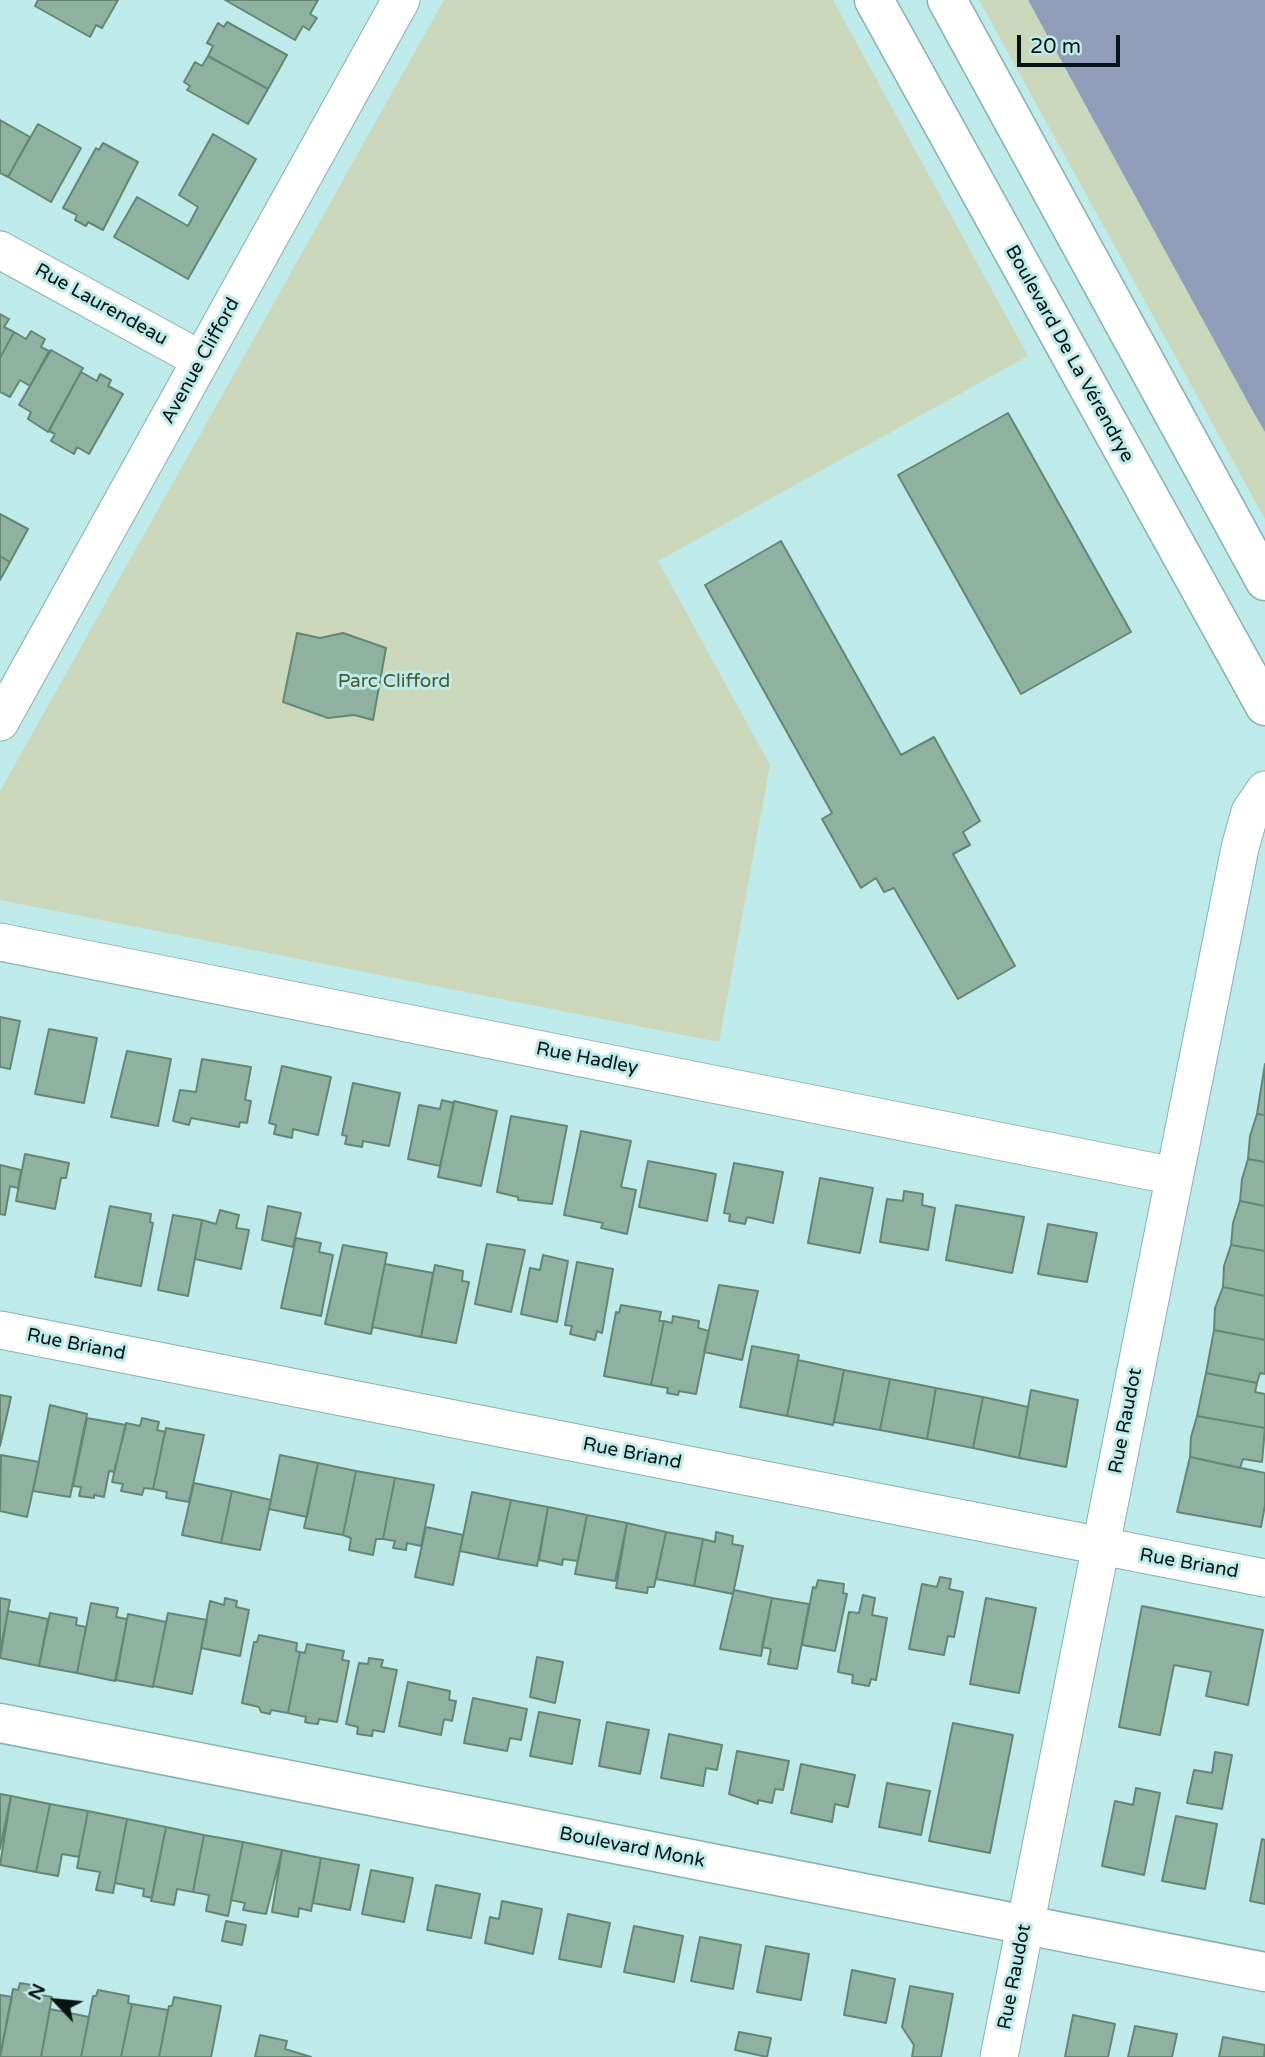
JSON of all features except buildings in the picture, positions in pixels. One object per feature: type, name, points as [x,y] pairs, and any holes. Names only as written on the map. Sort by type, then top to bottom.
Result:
[{"type":"main road","name":"Boulevard De La Vérendrye","points":[[874,0],[1265,706]]},
{"type":"main road","points":[[947,0],[1265,582]]},
{"type":"main road","name":"Boulevard Monk","points":[[0,1723],[1265,1972]]},
{"type":"street","name":"Avenue Clifford","points":[[0,723],[401,0]]},
{"type":"street","name":"Rue Laurendeau","points":[[0,250],[201,360]]},
{"type":"street","name":"Rue Raudot","points":[[999,2057],[1240,848],[1250,812],[1265,790]]},
{"type":"street","name":"Rue Hadley","points":[[0,942],[1174,1176]]},
{"type":"street","name":"Rue Briand","points":[[0,1329],[1100,1548],[1265,1578]]},
{"type":"green space","name":"Parc Clifford","points":[[444,0],[833,0],[1028,356],[658,561],[770,765],[719,1042],[0,900],[0,791]]},
{"type":"green space","points":[[979,0],[1028,0],[1265,432],[1265,519]]},
{"type":"water","points":[[1028,0],[1265,0],[1265,432],[1250,406]]}]
